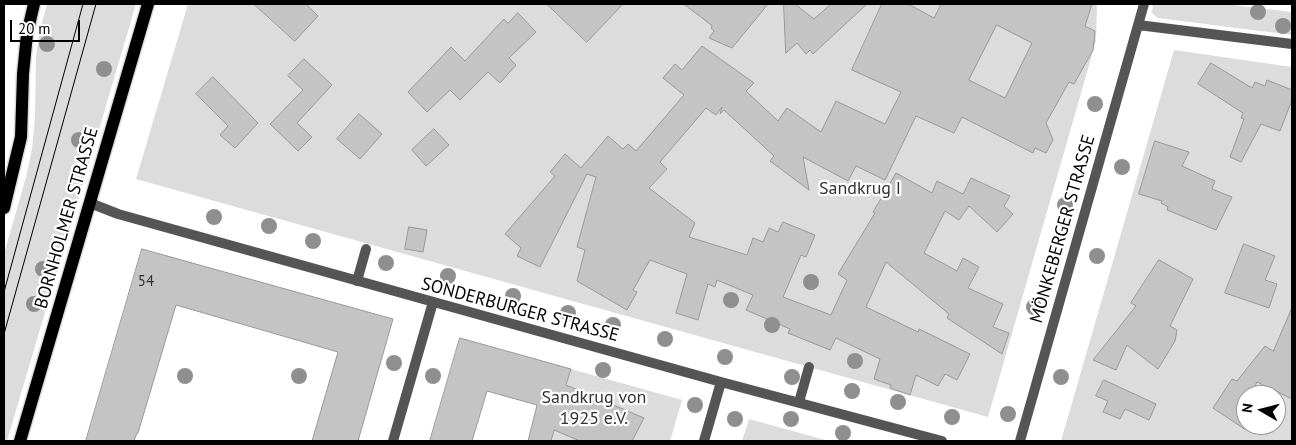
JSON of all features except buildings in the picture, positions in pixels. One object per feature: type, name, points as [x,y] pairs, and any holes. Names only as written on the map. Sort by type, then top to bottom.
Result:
[{"type":"main road","points":[[4,208],[21,137],[22,74],[27,34],[34,4]]},
{"type":"main road","name":"BORNHOLMER STRASSE","points":[[20,441],[148,4]]},
{"type":"street","name":"MÖNKEBERGER STRASSE","points":[[1020,441],[1144,4]]},
{"type":"street","points":[[1138,25],[1292,44]]},
{"type":"street","name":"SONDERBURGER STRASSE","points":[[90,203],[118,214],[357,281],[942,441]]},
{"type":"street","points":[[357,281],[366,249]]},
{"type":"street","points":[[393,441],[433,302]]},
{"type":"street","points":[[799,402],[809,367]]},
{"type":"street","points":[[704,441],[721,382]]},
{"type":"green space","points":[[47,4],[136,4],[7,441],[4,441],[4,254],[32,149],[35,117],[36,55]]},
{"type":"green space","name":"Sandkrug I","points":[[188,4],[1097,4],[1096,41],[988,417],[136,179]]},
{"type":"green space","points":[[1153,4],[1224,4],[1292,12],[1292,35],[1158,18],[1152,13]]},
{"type":"green space","points":[[1174,50],[1292,67],[1292,441],[1061,441]]},
{"type":"green space","name":"Sandkrug von 1925 e.V.","points":[[571,369],[682,400],[670,441],[551,441]]},
{"type":"green space","points":[[749,419],[829,441],[742,441]]},
{"type":"tram line","points":[[4,292],[83,4]]},
{"type":"tram line","points":[[4,334],[96,4]]}]
